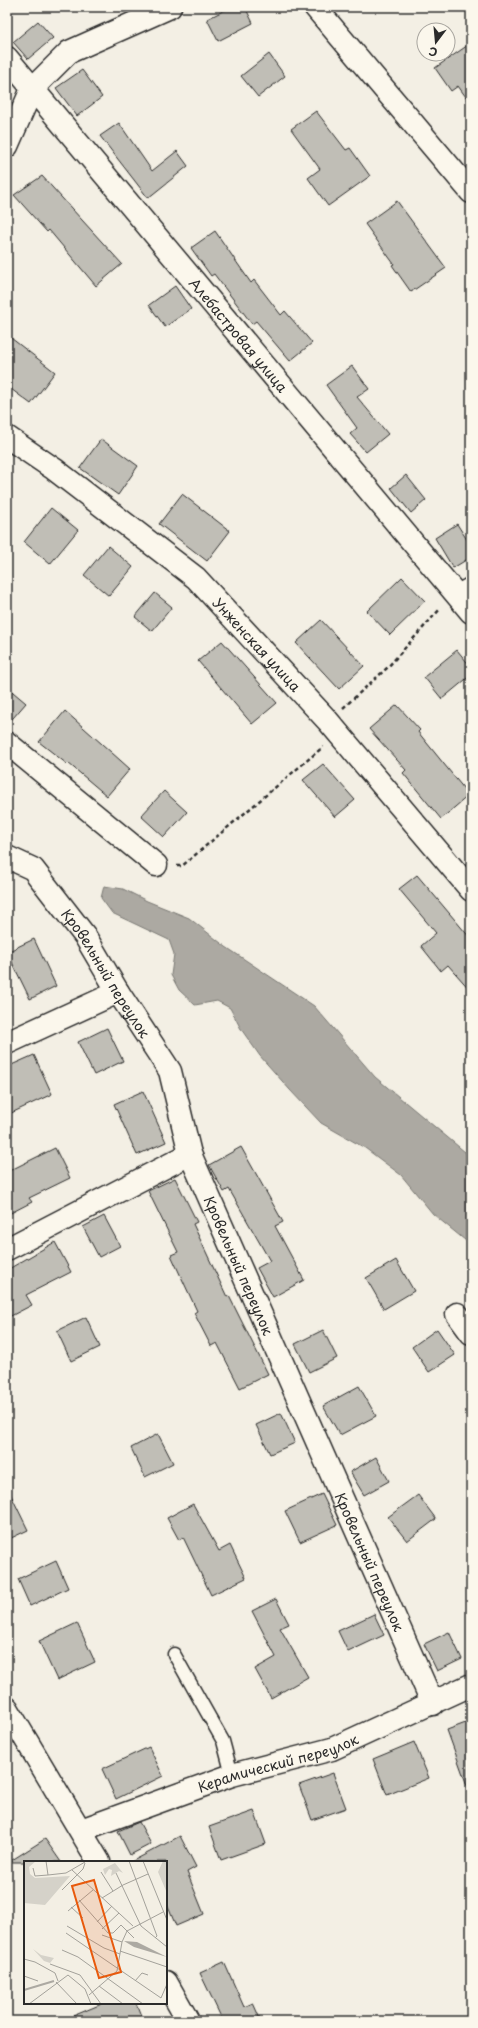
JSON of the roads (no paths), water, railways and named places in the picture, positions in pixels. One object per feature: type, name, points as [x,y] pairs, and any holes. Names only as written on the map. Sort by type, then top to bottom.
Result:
[{"type":"street","points":[[7,146],[32,89],[69,52],[170,7]]},
{"type":"street","points":[[316,7],[471,192]]},
{"type":"street","name":"Алебастровая улица","points":[[7,58],[32,89],[463,588],[471,612]]},
{"type":"street","name":"Унженская улица","points":[[7,437],[54,469],[196,578],[333,727],[471,890]]},
{"type":"street","points":[[7,742],[156,865]]},
{"type":"street","name":"Кровельный переулок","points":[[7,857],[33,869],[85,936],[118,992],[170,1071],[190,1154],[433,1704]]},
{"type":"street","points":[[7,1042],[118,992]]},
{"type":"street","points":[[7,1248],[190,1154]]},
{"type":"street","points":[[457,1314],[471,1333]]},
{"type":"street","name":"Керамический переулок","points":[[81,1830],[232,1775],[332,1749],[433,1704],[471,1685]]},
{"type":"street","points":[[7,1708],[98,1861]]},
{"type":"street","points":[[167,1984],[188,2021]]},
{"type":"lane","points":[[174,1654],[223,1741],[232,1775]]}]
